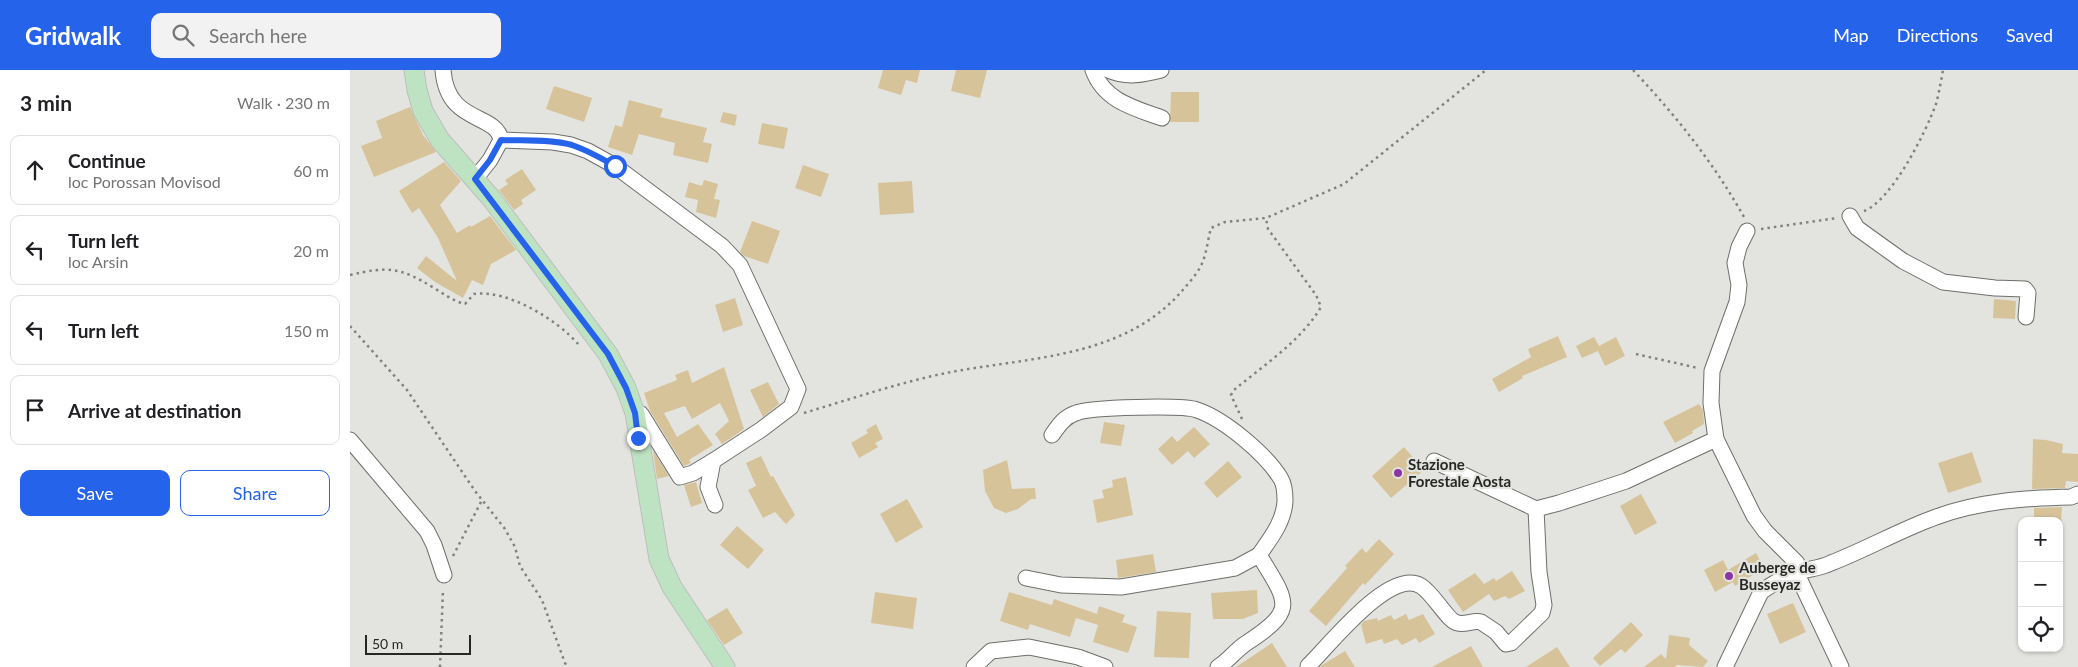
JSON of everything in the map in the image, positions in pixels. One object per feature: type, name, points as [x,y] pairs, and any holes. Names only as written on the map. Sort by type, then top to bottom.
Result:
[{"type":"main road","points":[[414,70],[423,110],[440,140],[475,179],[608,354],[626,388],[635,413],[659,559],[672,587],[725,667]]},
{"type":"street","points":[[442,70],[448,95],[454,103],[467,114],[494,126],[498,130],[501,140],[490,160],[475,179]]},
{"type":"street","points":[[1093,70],[1097,81],[1120,103],[1162,118]]},
{"type":"street","points":[[1108,70],[1134,76],[1161,70]]},
{"type":"street","points":[[501,140],[553,142],[571,145],[588,151],[615,166],[722,246],[740,265],[798,389],[791,408],[778,418],[713,461],[693,473],[680,477],[648,423],[641,414],[635,413]]},
{"type":"street","points":[[1850,216],[1857,228],[1903,261],[1943,282],[2025,289],[2028,293],[2026,316]]},
{"type":"street","points":[[1747,231],[1739,247],[1735,263],[1739,285],[1737,302],[1712,371],[1712,403],[1716,439],[1743,498],[1754,516],[1765,531],[1796,563],[1796,572],[1841,667]]},
{"type":"street","points":[[1026,578],[1061,585],[1121,587],[1235,568],[1259,555],[1282,518],[1285,501],[1282,481],[1264,458],[1213,416],[1195,409],[1173,406],[1078,412],[1063,419],[1052,435]]},
{"type":"street","points":[[1434,461],[1536,509],[1626,482],[1716,439]]},
{"type":"street","points":[[350,440],[427,531],[444,575]]},
{"type":"street","points":[[713,461],[708,487],[715,505]]},
{"type":"street","points":[[1726,667],[1761,592],[1771,584],[1796,572],[1828,565],[1896,533],[1938,516],[1984,504],[2018,498],[2071,497],[2078,494]]},
{"type":"street","points":[[1308,666],[1369,604],[1390,589],[1403,585],[1418,584],[1430,592],[1451,620],[1459,624],[1481,622],[1496,632],[1506,644],[1511,643],[1542,613],[1544,604],[1538,572],[1536,509]]},
{"type":"street","points":[[1218,667],[1242,646],[1267,630],[1279,618],[1284,606],[1275,582],[1259,555]]},
{"type":"street","points":[[974,667],[991,651],[1029,647],[1078,657],[1105,667]]},
{"type":"path","points":[[778,418],[801,414],[891,385],[948,372],[1078,351],[1124,335],[1167,308],[1188,284],[1203,262],[1210,228],[1225,222],[1266,218],[1344,184],[1486,70]]},
{"type":"path","points":[[1633,70],[1672,112],[1701,148],[1725,183],[1746,220],[1747,231],[1794,226],[1850,216],[1868,209],[1881,200],[1910,158],[1936,104],[1943,70]]},
{"type":"path","points":[[1240,437],[1243,420],[1231,395],[1234,390],[1270,362],[1314,318],[1321,307],[1316,295],[1268,229],[1266,218]]},
{"type":"path","points":[[350,275],[379,268],[401,270],[456,301],[465,304],[474,294],[482,292],[506,297],[531,308],[570,334],[582,348]]},
{"type":"path","points":[[350,326],[407,390],[475,491],[505,529],[514,547],[520,566],[542,600],[564,663],[568,667]]},
{"type":"path","points":[[1636,354],[1712,371]]},
{"type":"building","points":[[883,70],[920,70],[917,83],[906,80],[901,95],[878,88]]},
{"type":"building","points":[[956,70],[987,70],[980,98],[951,91]]},
{"type":"building","points":[[554,86],[592,98],[584,122],[546,109]]},
{"type":"building","points":[[1171,92],[1199,92],[1199,122],[1170,122]]},
{"type":"building","points":[[629,100],[663,109],[660,117],[707,128],[703,142],[712,144],[708,163],[673,155],[675,143],[639,134],[632,155],[608,147],[615,125],[622,127]]},
{"type":"building","points":[[410,107],[423,135],[436,152],[374,177],[361,146],[382,138],[376,121]]},
{"type":"building","points":[[723,112],[737,115],[735,126],[720,122]]},
{"type":"building","points":[[762,123],[788,128],[784,149],[758,144]]},
{"type":"building","points":[[444,162],[461,181],[440,205],[457,233],[490,216],[516,250],[491,264],[483,285],[472,280],[463,298],[435,282],[417,268],[426,256],[457,281],[438,238],[419,208],[412,213],[399,191]]},
{"type":"building","points":[[803,165],[829,174],[821,197],[795,188]]},
{"type":"building","points":[[522,169],[536,190],[521,200],[523,204],[514,210],[499,190],[508,184],[505,180]]},
{"type":"building","points":[[704,180],[718,184],[714,199],[720,200],[716,218],[696,212],[698,200],[685,197],[689,182],[702,186]]},
{"type":"building","points":[[912,181],[914,213],[880,215],[878,183]]},
{"type":"building","points":[[752,221],[780,231],[768,264],[744,256],[740,252]]},
{"type":"building","points":[[735,298],[743,325],[723,332],[715,305]]},
{"type":"building","points":[[1994,299],[2016,301],[2015,319],[1993,318]]},
{"type":"building","points":[[1558,336],[1567,357],[1522,376],[1523,378],[1499,392],[1492,379],[1531,357],[1528,349]]},
{"type":"building","points":[[1594,337],[1599,346],[1616,337],[1625,356],[1605,366],[1598,351],[1582,358],[1576,346]]},
{"type":"building","points":[[724,367],[744,429],[722,444],[715,434],[729,421],[720,403],[692,419],[685,406],[664,413],[677,437],[698,424],[713,445],[689,460],[691,463],[684,466],[650,411],[644,393],[677,380],[675,375],[688,370],[692,383]]},
{"type":"building","points":[[768,382],[779,404],[763,417],[750,390]]},
{"type":"building","points":[[1699,404],[1703,410],[1704,424],[1675,443],[1663,422]]},
{"type":"building","points":[[1104,422],[1125,425],[1121,446],[1100,443]]},
{"type":"building","points":[[876,424],[883,439],[875,443],[878,447],[859,458],[851,443],[868,433],[866,430]]},
{"type":"building","points":[[1194,427],[1210,444],[1194,458],[1188,451],[1172,465],[1158,449],[1172,436],[1177,442]]},
{"type":"building","points":[[2033,439],[2063,444],[2062,453],[2078,454],[2078,482],[2066,481],[2065,488],[2032,489]]},
{"type":"building","name":"Stazione Forestale Aosta","points":[[1404,447],[1424,470],[1391,498],[1372,476]]},
{"type":"building","points":[[653,450],[669,476],[657,479]]},
{"type":"building","points":[[1972,452],[1982,482],[1948,493],[1938,463]]},
{"type":"building","points":[[761,456],[771,477],[773,476],[795,515],[786,524],[775,512],[763,518],[748,490],[756,486],[746,463]]},
{"type":"building","points":[[1007,460],[1012,489],[1035,488],[1036,499],[1031,499],[1018,509],[1006,513],[994,508],[985,491],[983,470]]},
{"type":"building","points":[[1228,461],[1242,477],[1217,498],[1204,483]]},
{"type":"building","points":[[1126,477],[1133,515],[1097,523],[1093,500],[1104,498],[1102,490],[1113,487],[1112,480]]},
{"type":"building","points":[[696,482],[702,503],[691,507],[684,485]]},
{"type":"building","points":[[1641,494],[1657,523],[1635,535],[1620,506]]},
{"type":"building","points":[[907,499],[923,527],[896,543],[880,514]]},
{"type":"building","points":[[2062,507],[2061,517],[2034,517],[2034,508]]},
{"type":"building","points":[[737,526],[764,550],[748,569],[720,545]]},
{"type":"building","points":[[1379,539],[1394,554],[1365,585],[1363,583],[1326,626],[1309,611],[1362,548],[1366,553]]},
{"type":"building","name":"Auberge de Busseyaz","points":[[1756,553],[1764,568],[1735,586],[1733,582],[1715,592],[1704,570],[1723,560],[1728,570]]},
{"type":"building","points":[[1153,554],[1156,572],[1118,578],[1116,560]]},
{"type":"building","points":[[1512,571],[1525,591],[1509,599],[1505,596],[1494,601],[1489,594],[1463,612],[1448,590],[1475,573],[1484,584],[1494,578],[1496,581]]},
{"type":"building","points":[[1257,590],[1258,613],[1243,619],[1213,619],[1211,593]]},
{"type":"building","points":[[875,592],[917,598],[913,629],[871,623]]},
{"type":"building","points":[[1009,592],[1052,605],[1054,599],[1097,614],[1099,606],[1125,615],[1122,622],[1137,627],[1128,653],[1093,642],[1098,625],[1076,618],[1070,637],[1030,624],[1028,630],[1000,621]]},
{"type":"building","points":[[1793,603],[1806,632],[1780,644],[1767,614]]},
{"type":"building","points":[[727,608],[743,633],[724,645],[707,620]]},
{"type":"building","points":[[1157,611],[1191,613],[1189,658],[1154,657]]},
{"type":"building","points":[[1406,614],[1409,620],[1423,614],[1435,634],[1419,643],[1416,638],[1402,645],[1397,639],[1384,644],[1382,639],[1366,644],[1361,625],[1364,621],[1377,618],[1378,621],[1391,615],[1394,620]]},
{"type":"building","points":[[1631,622],[1643,635],[1625,653],[1621,649],[1600,666],[1593,658]]},
{"type":"building","points":[[1669,635],[1690,638],[1689,645],[1708,661],[1703,667],[1677,665],[1675,667],[1644,667],[1661,654],[1666,659]]},
{"type":"building","points":[[1272,643],[1287,667],[1236,667]]},
{"type":"building","points":[[1471,646],[1483,667],[1432,667]]},
{"type":"building","points":[[1557,647],[1570,667],[1526,667]]},
{"type":"building","points":[[1345,651],[1355,667],[1320,667],[1322,665]]},
{"type":"place","name":"Stazione Forestale Aosta","points":[[1398,473]]},
{"type":"place","name":"Auberge de Busseyaz","points":[[1729,576]]},
{"type":"route","points":[[615,166],[588,151],[571,145],[553,142],[501,140],[490,160],[475,179],[608,354],[626,388],[635,413],[638,438]]}]
